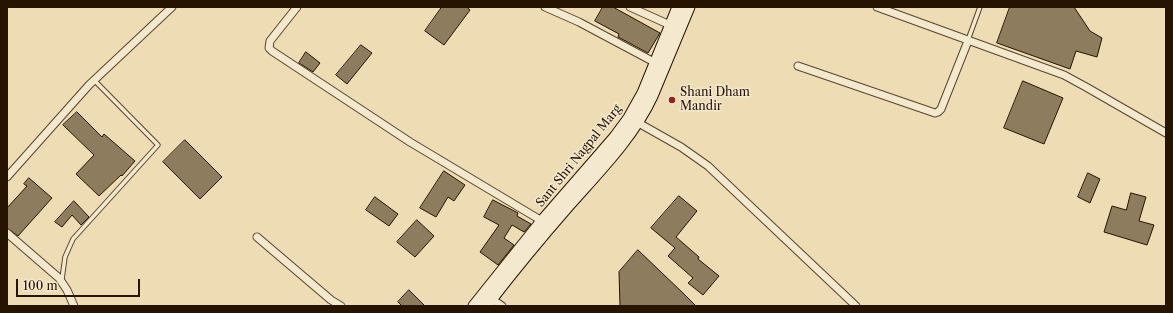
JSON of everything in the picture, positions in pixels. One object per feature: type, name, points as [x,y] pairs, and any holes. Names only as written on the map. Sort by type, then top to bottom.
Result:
[{"type":"main road","name":"Sant Shri Nagpal Marg","points":[[474,306],[542,221],[615,137],[633,120],[654,62],[678,7]]},
{"type":"main road","name":"Sant Shri Nagpal Marg","points":[[489,302],[550,226],[598,172],[633,120],[652,96],[689,7]]},
{"type":"street","points":[[7,177],[94,80],[172,7]]},
{"type":"street","points":[[297,7],[270,41],[269,48],[272,52],[410,142],[542,221]]},
{"type":"street","points":[[545,7],[579,22],[654,62]]},
{"type":"street","points":[[630,7],[670,25]]},
{"type":"street","points":[[877,7],[1064,75],[1166,133]]},
{"type":"street","points":[[798,66],[935,113],[941,108],[968,41]]},
{"type":"street","points":[[633,120],[681,147],[708,166],[856,306]]},
{"type":"street","points":[[7,232],[54,273],[67,290],[74,306]]},
{"type":"street","points":[[257,237],[331,300],[341,306]]},
{"type":"street","points":[[489,302],[502,306]]},
{"type":"lane","points":[[968,41],[980,7]]},
{"type":"lane","points":[[61,281],[65,257],[73,239],[158,145],[94,80]]},
{"type":"building","points":[[442,7],[467,7],[470,10],[444,45],[425,31]]},
{"type":"building","points":[[603,7],[613,7],[660,33],[648,53],[618,37],[619,34],[595,21]]},
{"type":"building","points":[[1010,7],[1074,7],[1090,31],[1102,38],[1097,57],[1076,51],[1070,69],[997,43]]},
{"type":"building","points":[[361,45],[372,53],[347,84],[336,75]]},
{"type":"building","points":[[306,52],[320,63],[313,72],[299,63]]},
{"type":"building","points":[[1023,81],[1063,98],[1044,144],[1004,128]]},
{"type":"building","points":[[77,112],[102,137],[104,134],[135,161],[122,176],[121,175],[99,196],[76,174],[94,155],[63,125]]},
{"type":"building","points":[[185,140],[222,177],[200,199],[163,162]]},
{"type":"building","points":[[444,171],[465,185],[454,201],[448,197],[436,217],[420,208]]},
{"type":"building","points":[[1088,173],[1100,179],[1090,203],[1078,197]]},
{"type":"building","points":[[29,178],[52,198],[18,236],[7,228],[7,208],[27,186],[24,184]]},
{"type":"building","points":[[1131,193],[1146,197],[1139,221],[1154,225],[1147,245],[1104,232],[1112,206],[1126,210]]},
{"type":"building","points":[[679,196],[697,211],[676,237],[699,257],[698,259],[719,276],[703,295],[688,283],[693,278],[668,256],[675,248],[651,228]]},
{"type":"building","points":[[375,197],[398,214],[389,226],[366,210]]},
{"type":"building","points":[[493,200],[518,213],[517,216],[531,224],[524,232],[512,225],[504,238],[514,245],[498,265],[480,252],[499,225],[484,217]]},
{"type":"building","points":[[74,201],[89,217],[81,225],[72,215],[62,227],[55,222]]},
{"type":"building","points":[[417,220],[434,236],[415,257],[397,242]]},
{"type":"building","points":[[638,250],[696,306],[620,306],[619,272]]},
{"type":"building","points":[[409,290],[425,306],[402,306],[398,302]]},
{"type":"place","name":"Shani Dham Mandir","points":[[672,100]]}]
